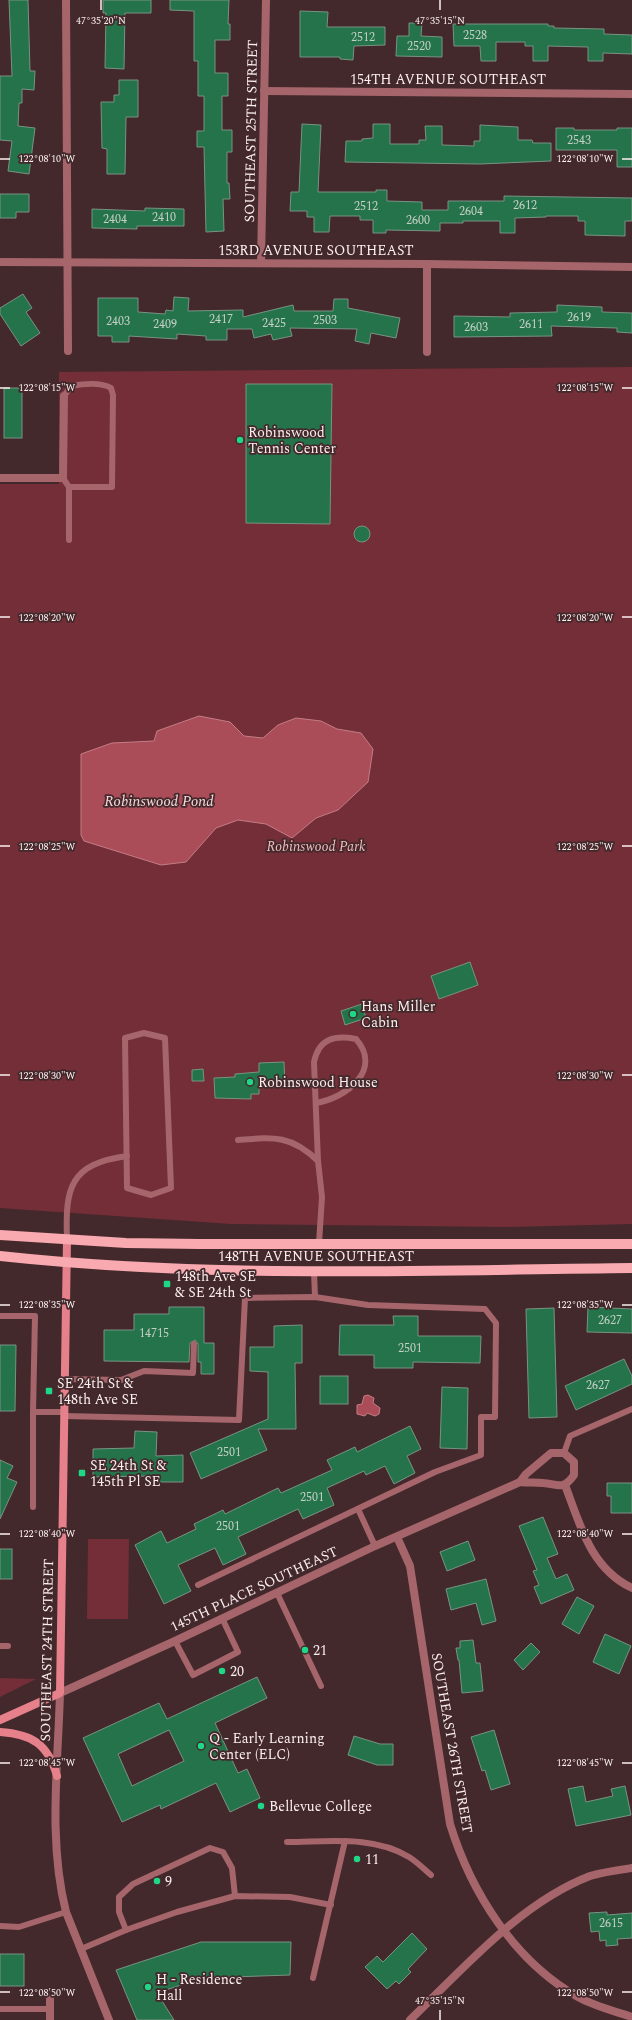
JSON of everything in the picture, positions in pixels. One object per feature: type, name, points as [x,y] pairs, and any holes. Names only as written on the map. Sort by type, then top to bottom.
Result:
[{"type":"main road","name":"148TH AVENUE SOUTHEAST","points":[[0,1235],[67,1240],[191,1244],[632,1244]]},
{"type":"main road","name":"148TH AVENUE SOUTHEAST","points":[[0,1256],[121,1267],[239,1271],[632,1268]]},
{"type":"street","points":[[66,0],[66,262],[68,351]]},
{"type":"street","name":"SOUTHEAST 25TH STREET","points":[[261,263],[266,0]]},
{"type":"street","name":"154TH AVENUE SOUTHEAST","points":[[264,91],[632,94]]},
{"type":"street","name":"153RD AVENUE SOUTHEAST","points":[[0,262],[428,264],[632,267]]},
{"type":"street","points":[[428,264],[428,352]]},
{"type":"street","points":[[0,478],[63,478],[64,396]]},
{"type":"street","name":"SOUTHEAST 24TH STREET","points":[[67,1240],[56,1850],[62,1895],[66,1912],[109,2020]]},
{"type":"street","points":[[564,1452],[573,1461],[575,1468],[574,1475],[565,1484],[558,1486],[543,1483],[520,1482],[526,1474],[551,1453],[564,1452]]},
{"type":"street","name":"145TH PLACE SOUTHEAST","points":[[0,1720],[175,1641],[375,1546],[520,1482]]},
{"type":"street","points":[[565,1484],[588,1546],[599,1563],[616,1579],[632,1588]]},
{"type":"street","name":"SOUTHEAST 26TH STREET","points":[[398,1537],[410,1566],[450,1824],[458,1852],[503,1930],[549,1979],[579,1998],[632,2017]]},
{"type":"street","points":[[0,1732],[19,1734],[34,1740],[43,1748],[53,1761],[57,1776]]},
{"type":"street","points":[[410,2020],[503,1930],[553,1894],[591,1876],[632,1868]]},
{"type":"street","points":[[50,1998],[50,2020]]},
{"type":"lane","points":[[64,396],[71,386],[85,384],[106,385],[111,388],[113,395],[112,487],[69,487]]},
{"type":"lane","points":[[63,478],[69,487],[69,540]]},
{"type":"lane","points":[[144,1033],[165,1038],[171,1188],[151,1195],[127,1188],[126,1156],[125,1038],[144,1033]]},
{"type":"lane","points":[[316,1103],[339,1095],[360,1078],[364,1068],[365,1056],[356,1039],[334,1037],[326,1042],[318,1051],[314,1062],[318,1162],[322,1197],[319,1243]]},
{"type":"lane","points":[[238,1140],[283,1138],[309,1153],[318,1162]]},
{"type":"lane","points":[[67,1240],[67,1201],[71,1186],[80,1173],[105,1159],[126,1156]]},
{"type":"lane","points":[[314,1271],[315,1297]]},
{"type":"lane","points":[[33,1412],[239,1420],[245,1298],[315,1297],[368,1305],[484,1309],[496,1323],[495,1417],[481,1417],[481,1455],[435,1472],[198,1585]]},
{"type":"lane","points":[[0,1316],[35,1316],[33,1507]]},
{"type":"lane","points":[[65,1379],[121,1380],[144,1371],[193,1373],[194,1344]]},
{"type":"lane","points":[[564,1452],[570,1436],[632,1409]]},
{"type":"lane","points":[[358,1509],[375,1546]]},
{"type":"lane","points":[[276,1593],[321,1686]]},
{"type":"lane","points":[[175,1641],[193,1675],[238,1652],[222,1618]]},
{"type":"lane","points":[[0,1646],[8,1646]]},
{"type":"lane","points":[[313,1978],[345,1841]]},
{"type":"lane","points":[[288,1842],[362,1842],[384,1847],[408,1857],[431,1874]]},
{"type":"lane","points":[[126,1930],[119,1912],[119,1897],[133,1884],[210,1848],[223,1852],[232,1868],[235,1896]]},
{"type":"lane","points":[[81,1950],[126,1930],[177,1912],[235,1896],[290,1897],[331,1905]]},
{"type":"lane","points":[[0,1926],[19,1927],[66,1912]]},
{"type":"lane","points":[[0,2009],[50,2009]]},
{"type":"green space","name":"Robinswood Park","points":[[632,367],[632,1224],[504,1227],[231,1224],[0,1208],[0,484],[59,484],[59,372]]},
{"type":"green space","points":[[88,1539],[129,1539],[128,1619],[87,1619]]},
{"type":"green space","points":[[0,1678],[36,1679],[0,1697]]},
{"type":"water","name":"Robinswood Pond","points":[[199,716],[230,722],[244,736],[263,738],[278,725],[296,718],[321,721],[337,729],[361,733],[373,749],[368,782],[338,810],[316,818],[292,838],[266,824],[238,820],[216,828],[186,862],[161,865],[84,841],[81,835],[81,754],[112,743],[154,741],[157,731]]},
{"type":"water","points":[[368,1395],[374,1398],[373,1403],[380,1408],[379,1414],[375,1416],[367,1413],[365,1416],[357,1414],[357,1405],[362,1404],[364,1396]]},
{"type":"building","points":[[9,0],[28,0],[30,71],[35,71],[34,90],[22,89],[22,103],[19,103],[18,126],[35,128],[29,174],[8,171],[12,141],[0,140],[0,76],[12,76]]},
{"type":"building","points":[[103,0],[151,0],[151,13],[125,13],[124,69],[105,68],[106,13],[103,13]]},
{"type":"building","points":[[170,0],[229,0],[228,24],[230,24],[230,40],[215,40],[215,73],[228,73],[228,96],[222,96],[222,130],[232,130],[232,152],[227,152],[227,183],[229,183],[230,199],[223,199],[224,231],[206,232],[204,147],[197,147],[197,131],[204,131],[204,96],[198,96],[198,61],[194,61],[194,11],[170,10]]},
{"type":"building","points":[[300,11],[328,12],[327,27],[385,27],[385,45],[354,46],[353,60],[340,59],[340,57],[300,57]]},
{"type":"building","points":[[409,23],[422,23],[421,36],[442,37],[442,57],[396,56],[397,36],[409,36]]},
{"type":"building","points":[[453,24],[548,24],[548,26],[554,26],[554,28],[604,29],[604,34],[632,35],[632,54],[603,53],[603,61],[588,61],[588,47],[548,46],[548,61],[533,61],[533,46],[525,46],[525,42],[496,42],[496,61],[481,61],[480,46],[454,46]]},
{"type":"building","points":[[119,80],[138,80],[138,117],[126,117],[125,174],[107,174],[107,149],[102,148],[101,102],[114,102],[114,95],[119,95]]},
{"type":"building","points":[[302,124],[321,125],[318,192],[376,192],[376,190],[387,190],[387,201],[422,202],[422,210],[448,210],[448,201],[504,201],[504,196],[632,198],[632,221],[625,221],[625,236],[585,235],[585,221],[578,221],[578,216],[515,218],[515,233],[500,233],[500,221],[463,221],[463,223],[440,223],[440,231],[386,230],[386,233],[373,233],[373,220],[360,220],[360,216],[330,216],[329,232],[314,232],[314,217],[307,217],[307,211],[290,211],[291,192],[299,192]]},
{"type":"building","points":[[373,124],[390,124],[390,144],[419,144],[419,140],[426,140],[425,126],[442,126],[442,145],[474,146],[474,141],[480,141],[480,125],[518,127],[518,140],[532,140],[533,143],[551,143],[551,161],[480,164],[345,162],[346,141],[362,141],[362,139],[373,138]]},
{"type":"building","points":[[556,128],[574,128],[574,130],[617,130],[617,128],[632,128],[632,167],[617,167],[617,150],[556,150]]},
{"type":"building","points":[[0,194],[29,194],[29,212],[16,212],[16,218],[0,218]]},
{"type":"building","points":[[145,208],[184,209],[184,226],[137,226],[137,229],[92,228],[92,209],[145,211]]},
{"type":"building","points":[[23,294],[32,308],[26,312],[40,333],[21,346],[0,314],[0,308]]},
{"type":"building","points":[[174,297],[189,298],[188,311],[243,310],[243,317],[293,305],[294,311],[333,311],[334,299],[348,299],[348,308],[400,318],[396,338],[371,333],[369,344],[355,341],[357,329],[290,328],[292,336],[273,340],[271,334],[254,338],[252,329],[227,329],[227,340],[206,340],[206,336],[177,334],[177,339],[129,336],[129,342],[112,342],[112,336],[98,336],[98,298],[138,298],[138,312],[165,314],[166,310],[173,311]]},
{"type":"building","points":[[557,305],[602,307],[602,312],[632,313],[632,333],[617,332],[617,328],[551,326],[552,336],[454,337],[454,316],[510,317],[510,313],[557,312]]},
{"type":"building","points":[[246,384],[332,384],[330,524],[246,523]]},
{"type":"building","points":[[4,388],[22,388],[22,438],[4,438]]},
{"type":"building","points":[[362,526],[369,531],[370,534],[365,541],[362,542],[355,537],[354,534],[359,527]]},
{"type":"building","points":[[470,962],[478,985],[439,999],[431,976]]},
{"type":"building","name":"Hans Miller Cabin","points":[[362,1004],[366,1018],[345,1025],[341,1011]]},
{"type":"building","name":"Robinswood House","points":[[284,1062],[285,1086],[259,1088],[259,1094],[251,1094],[251,1099],[215,1098],[214,1078],[235,1077],[235,1074],[259,1072],[259,1063]]},
{"type":"building","points":[[203,1069],[204,1081],[192,1081],[192,1070]]},
{"type":"building","points":[[169,1307],[204,1307],[204,1343],[214,1343],[214,1374],[201,1374],[201,1362],[198,1362],[198,1344],[195,1340],[190,1343],[189,1362],[104,1361],[104,1330],[134,1330],[134,1314],[169,1314]]},
{"type":"building","points":[[588,1307],[632,1309],[632,1333],[587,1332]]},
{"type":"building","points":[[554,1308],[557,1417],[529,1418],[526,1309]]},
{"type":"building","points":[[393,1316],[418,1316],[418,1336],[481,1336],[480,1363],[413,1362],[413,1368],[374,1368],[374,1355],[339,1355],[340,1325],[394,1325]]},
{"type":"building","points":[[302,1325],[302,1363],[295,1363],[296,1429],[258,1429],[267,1450],[201,1479],[190,1453],[268,1419],[268,1372],[250,1371],[250,1347],[274,1347],[274,1326]]},
{"type":"building","points":[[0,1345],[16,1345],[15,1411],[0,1411]]},
{"type":"building","points":[[624,1359],[632,1376],[632,1384],[576,1410],[565,1386]]},
{"type":"building","points":[[320,1376],[348,1376],[348,1404],[320,1404]]},
{"type":"building","points":[[442,1387],[468,1388],[467,1449],[440,1448]]},
{"type":"building","points":[[410,1426],[421,1449],[407,1456],[415,1473],[394,1484],[385,1466],[366,1475],[364,1471],[327,1488],[334,1505],[303,1519],[298,1509],[238,1537],[246,1554],[223,1565],[215,1548],[178,1565],[191,1591],[164,1604],[135,1545],[161,1531],[167,1543],[196,1529],[194,1524],[223,1510],[225,1514],[278,1488],[281,1493],[332,1470],[327,1460],[355,1447],[357,1452]]},
{"type":"building","points":[[135,1431],[157,1432],[156,1456],[183,1455],[183,1482],[151,1482],[151,1476],[93,1477],[93,1449],[134,1448]]},
{"type":"building","points":[[0,1460],[13,1466],[7,1478],[17,1482],[0,1519]]},
{"type":"building","points":[[607,1483],[632,1483],[632,1513],[611,1513],[611,1496],[607,1496]]},
{"type":"building","points":[[543,1517],[558,1554],[547,1558],[556,1579],[567,1574],[574,1590],[541,1604],[534,1587],[539,1585],[533,1571],[537,1570],[519,1526]]},
{"type":"building","points":[[468,1541],[475,1560],[447,1571],[440,1552]]},
{"type":"building","points":[[0,1549],[12,1549],[12,1579],[0,1579]]},
{"type":"building","points":[[486,1579],[496,1621],[482,1625],[476,1603],[451,1610],[446,1589]]},
{"type":"building","points":[[577,1597],[594,1606],[579,1634],[562,1624]]},
{"type":"building","points":[[605,1634],[631,1646],[619,1674],[593,1662]]},
{"type":"building","points":[[473,1640],[476,1663],[480,1663],[483,1691],[462,1693],[459,1660],[456,1648],[460,1648],[460,1641]]},
{"type":"building","points":[[531,1643],[540,1652],[523,1670],[514,1660]]},
{"type":"building","name":"Q - Early Learning Center (ELC)","points":[[257,1677],[267,1698],[215,1723],[238,1773],[247,1769],[260,1798],[230,1812],[216,1783],[161,1809],[160,1805],[122,1822],[83,1738],[159,1703],[167,1719]],"holes":[[[169,1730],[184,1761],[132,1786],[118,1754]]]},
{"type":"building","points":[[494,1730],[510,1784],[491,1790],[485,1770],[482,1771],[471,1737]]},
{"type":"building","points":[[354,1736],[380,1744],[393,1744],[393,1765],[377,1765],[348,1755]]},
{"type":"building","points":[[583,1786],[586,1802],[613,1796],[611,1789],[625,1786],[631,1815],[576,1826],[568,1789]]},
{"type":"building","points":[[607,1912],[607,1915],[632,1913],[632,1938],[617,1939],[618,1945],[606,1946],[606,1940],[600,1941],[599,1931],[591,1932],[589,1913]]},
{"type":"building","points":[[412,1933],[427,1949],[408,1969],[411,1972],[399,1984],[396,1981],[387,1989],[365,1967],[377,1956],[383,1962]]},
{"type":"building","name":"H - Residence Hall","points":[[201,1942],[291,1942],[290,1975],[202,1978],[157,1993],[174,2020],[137,2020],[116,1970]]},
{"type":"building","points":[[0,1954],[24,1954],[24,1986],[0,1986]]},
{"type":"place","name":"Robinswood Tennis Center","points":[[240,440]]},
{"type":"place","name":"Hans Miller Cabin","points":[[353,1014]]},
{"type":"place","name":"Robinswood House","points":[[250,1082]]},
{"type":"place","name":"148th Ave SE & SE 24th St","points":[[167,1284]]},
{"type":"place","name":"SE 24th St & 148th Ave SE","points":[[49,1391]]},
{"type":"place","name":"SE 24th St & 145th Pl SE","points":[[82,1473]]},
{"type":"place","name":"21","points":[[305,1650]]},
{"type":"place","name":"20","points":[[222,1671]]},
{"type":"place","name":"Q - Early Learning Center (ELC)","points":[[201,1746]]},
{"type":"place","name":"Bellevue College","points":[[261,1806]]},
{"type":"place","name":"11","points":[[357,1859]]},
{"type":"place","name":"9","points":[[157,1881]]},
{"type":"place","name":"H - Residence Hall","points":[[148,1987]]}]
